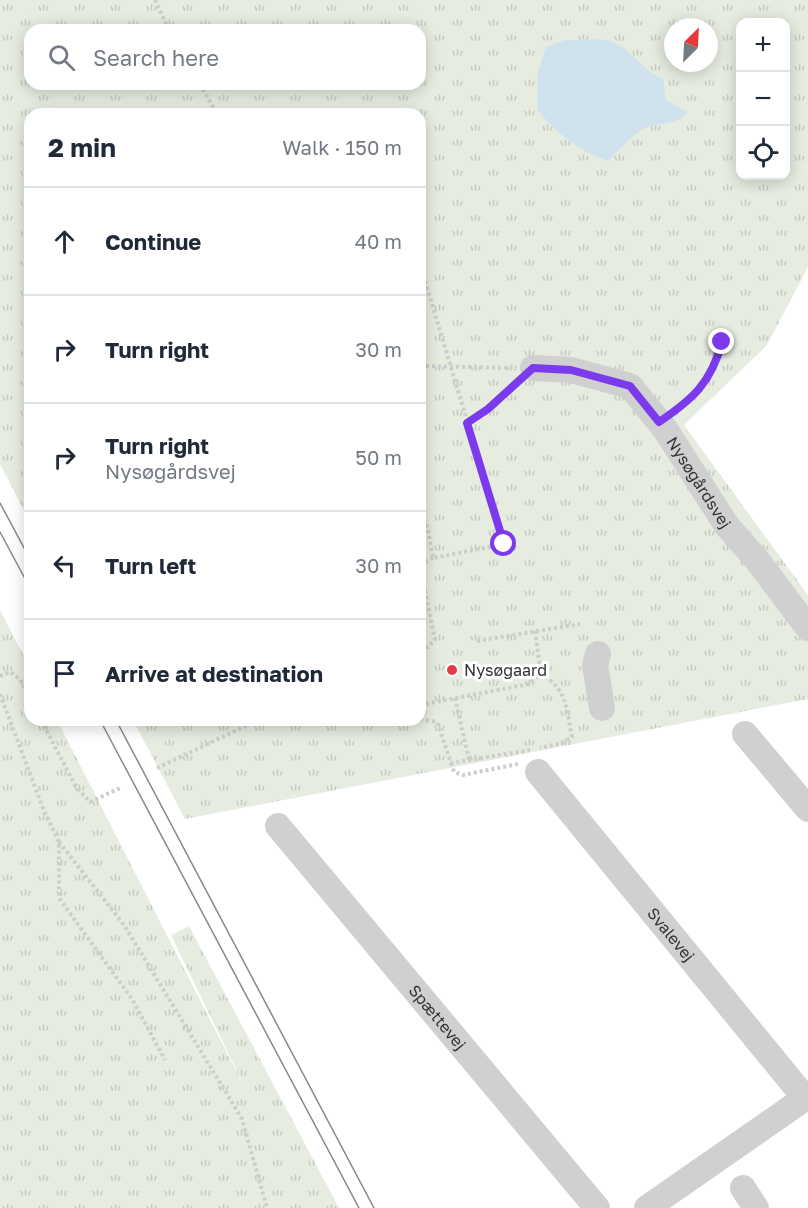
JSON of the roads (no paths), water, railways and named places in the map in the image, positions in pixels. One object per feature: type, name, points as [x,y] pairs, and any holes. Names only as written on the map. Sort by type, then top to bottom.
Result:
[{"type":"street","name":"Nysøgårdsvej","points":[[533,368],[571,370],[630,386],[659,422],[727,526],[757,560],[808,628]]},
{"type":"street","points":[[598,654],[595,665],[602,708]]},
{"type":"street","points":[[745,734],[808,809]]},
{"type":"street","name":"Svalevej","points":[[529,768],[806,1097]]},
{"type":"street","name":"Spættevej","points":[[278,826],[597,1208]]},
{"type":"street","points":[[647,1208],[806,1097]]},
{"type":"water","points":[[565,40],[602,40],[613,42],[627,50],[650,71],[663,79],[666,100],[688,112],[678,120],[640,131],[609,161],[588,153],[560,133],[537,109],[538,73],[546,47]]},
{"type":"tram line","points":[[0,503],[24,548]]},
{"type":"tram line","points":[[0,532],[24,577]]},
{"type":"tram line","points":[[103,726],[359,1208]]},
{"type":"tram line","points":[[119,726],[374,1208]]},
{"type":"place","name":"Nysøgaard","points":[[452,670]]}]
